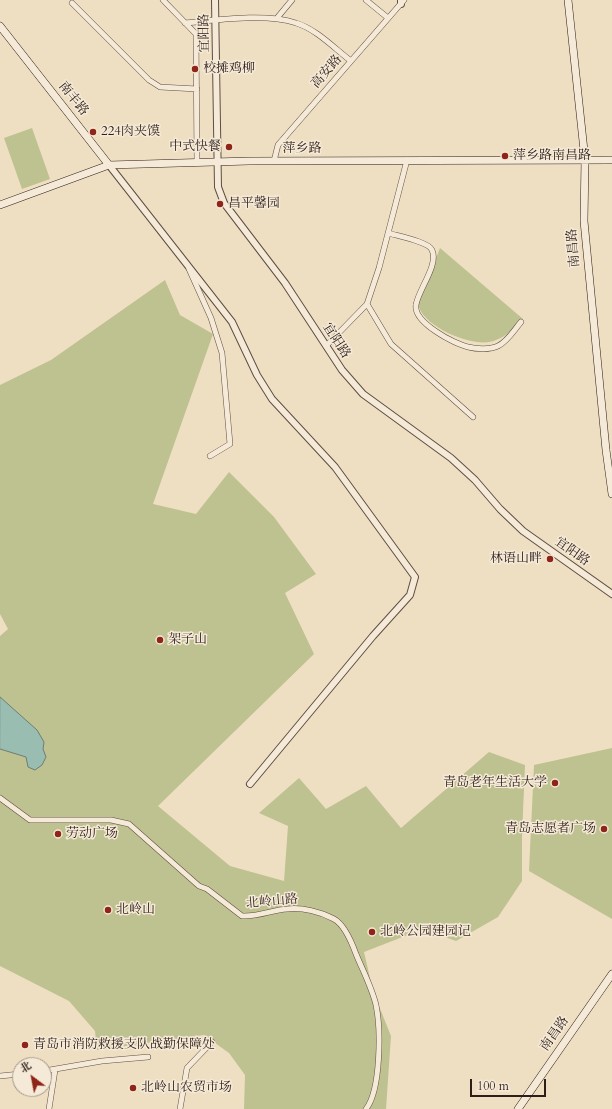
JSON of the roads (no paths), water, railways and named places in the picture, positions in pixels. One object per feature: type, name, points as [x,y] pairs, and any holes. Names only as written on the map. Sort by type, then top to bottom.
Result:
[{"type":"main road","name":"南昌路","points":[[568,0],[585,160],[584,221],[609,451],[612,494]]},
{"type":"main road","name":"南丰路","points":[[0,26],[109,165]]},
{"type":"main road","name":"萍乡路","points":[[0,205],[109,165],[274,161],[612,160]]},
{"type":"main road","name":"南昌路","points":[[518,1109],[612,974]]},
{"type":"street","points":[[163,0],[196,34],[197,162]]},
{"type":"street","name":"宜阳路","points":[[215,0],[218,187],[224,203],[285,283],[342,370],[363,394],[451,458],[475,480],[500,509],[523,531],[612,594]]},
{"type":"street","points":[[277,18],[292,0]]},
{"type":"street","points":[[366,0],[388,18]]},
{"type":"street","name":"高安路","points":[[274,161],[278,145],[402,1]]},
{"type":"street","points":[[72,3],[149,80],[160,87],[197,89]]},
{"type":"street","points":[[186,23],[277,18],[297,23],[316,33],[351,61]]},
{"type":"street","points":[[326,346],[367,304],[388,233],[407,160]]},
{"type":"street","name":"南丰路","points":[[109,165],[232,322],[257,375],[272,399],[335,467],[415,577],[410,595],[373,636],[250,784]]},
{"type":"street","points":[[388,233],[428,245],[433,251],[433,261],[415,306],[423,322],[440,334],[467,347],[497,347],[505,341],[521,322]]},
{"type":"street","points":[[186,264],[211,318],[222,353],[230,444],[210,456]]},
{"type":"street","points":[[367,304],[391,344],[473,417]]},
{"type":"street","name":"北岭山路","points":[[0,798],[30,820],[111,820],[129,824],[199,886],[208,889],[242,916],[249,917],[287,909],[298,909],[319,912],[336,919],[349,938],[376,1005],[378,1018],[377,1081],[371,1103],[366,1109]]},
{"type":"street","points":[[180,1109],[187,1068],[212,1042]]},
{"type":"street","points":[[52,1070],[102,1061],[148,1057]]},
{"type":"street","points":[[49,1109],[55,1070]]},
{"type":"street","points":[[0,1076],[12,1075]]},
{"type":"water","points":[[0,697],[37,730],[44,742],[43,749],[46,757],[42,765],[35,770],[28,767],[26,757],[0,749]]},
{"type":"place","name":"校摊鸡柳","points":[[195,69]]},
{"type":"place","name":"224肉夹馍","points":[[93,132]]},
{"type":"place","name":"中式快餐","points":[[229,147]]},
{"type":"place","name":"萍乡路南昌路","points":[[505,156]]},
{"type":"place","name":"昌平馨园","points":[[220,204]]},
{"type":"place","name":"林语山畔","points":[[550,559]]},
{"type":"place","name":"架子山","points":[[160,640]]},
{"type":"place","name":"青岛老年生活大学","points":[[555,783]]},
{"type":"place","name":"青岛志愿者广场","points":[[604,829]]},
{"type":"place","name":"劳动广场","points":[[58,834]]},
{"type":"place","name":"北岭山","points":[[108,910]]},
{"type":"place","name":"北岭公园建园记","points":[[372,932]]},
{"type":"place","name":"青岛市消防救援支队战勤保障处","points":[[25,1045]]},
{"type":"place","name":"北岭山农贸市场","points":[[133,1088]]}]
